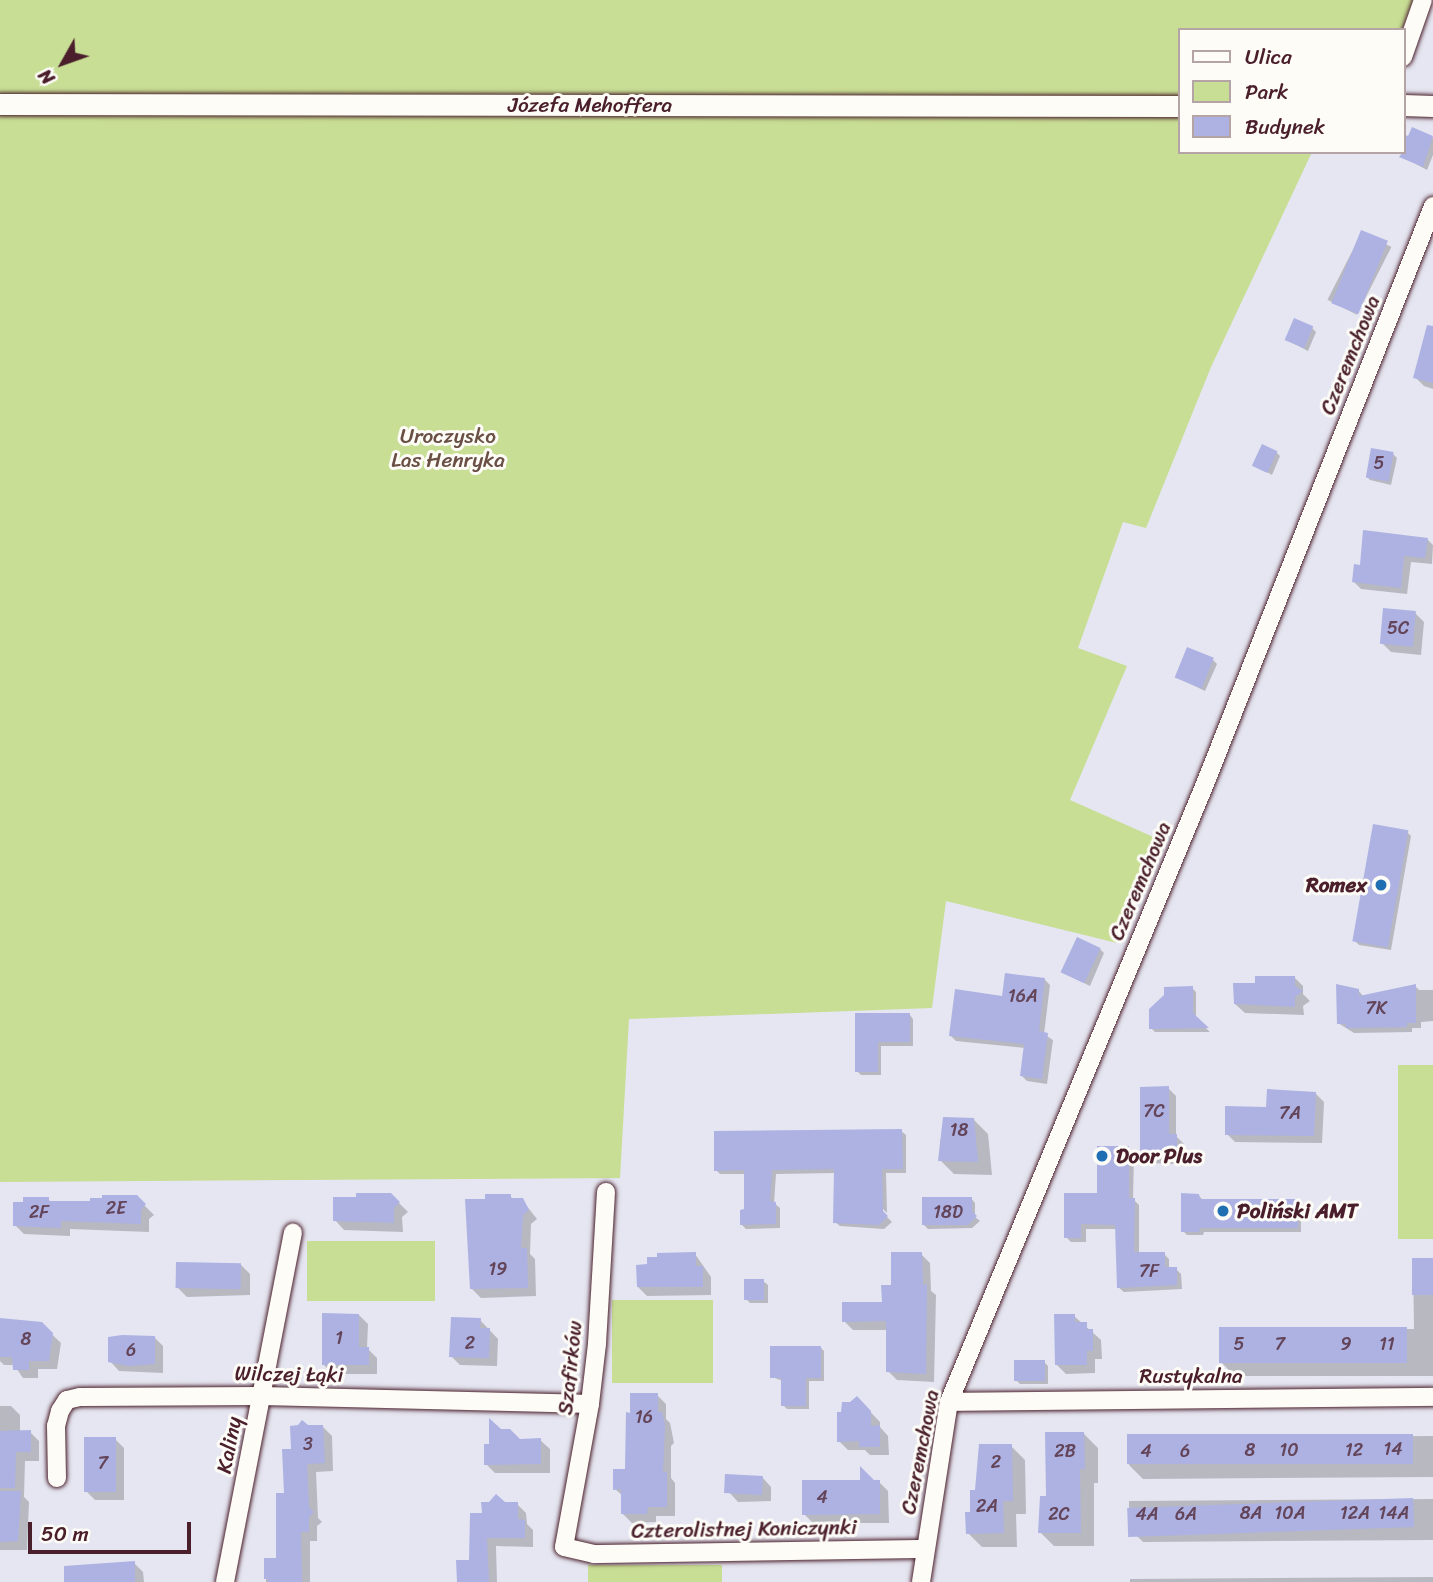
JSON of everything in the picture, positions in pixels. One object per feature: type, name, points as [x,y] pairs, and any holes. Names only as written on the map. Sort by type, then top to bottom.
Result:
[{"type":"street","points":[[1405,51],[1423,0]]},
{"type":"street","name":"Józefa Mehoffera","points":[[0,104],[1178,106]]},
{"type":"street","points":[[1405,105],[1433,106]]},
{"type":"street","name":"Czeremchowa","points":[[921,1582],[949,1402],[1207,779],[1433,206]]},
{"type":"street","name":"Szafirków","points":[[564,1547],[590,1404],[597,1344],[606,1192]]},
{"type":"street","name":"Kaliny","points":[[225,1582],[293,1233]]},
{"type":"street","name":"Wilczej Łąki","points":[[57,1478],[56,1426],[60,1410],[67,1401],[79,1397],[262,1395],[590,1404]]},
{"type":"street","name":"Rustykalna","points":[[949,1402],[1433,1397]]},
{"type":"street","name":"Czterolistnej Koniczynki","points":[[564,1547],[594,1554],[925,1549]]},
{"type":"green space","name":"Uroczysko Las Henryka","points":[[0,0],[1413,0],[1403,28],[1178,28],[1178,154],[1311,154],[1211,367],[1146,528],[1123,522],[1078,648],[1127,666],[1070,800],[1158,839],[1117,943],[946,901],[932,1008],[629,1019],[620,1178],[0,1182]]},
{"type":"green space","points":[[1398,1065],[1433,1065],[1433,1239],[1398,1239]]},
{"type":"green space","points":[[307,1241],[435,1241],[435,1301],[307,1301]]},
{"type":"green space","points":[[612,1300],[713,1300],[713,1383],[612,1383]]},
{"type":"green space","points":[[588,1565],[722,1565],[722,1582],[588,1582]]},
{"type":"building","points":[[1412,127],[1433,136],[1423,167],[1399,157],[1405,154],[1405,135],[1408,136]]},
{"type":"building","points":[[1361,230],[1388,241],[1358,314],[1331,303]]},
{"type":"building","points":[[1294,318],[1313,326],[1304,348],[1285,340]]},
{"type":"building","points":[[1427,325],[1433,326],[1433,383],[1413,378]]},
{"type":"building","points":[[1262,444],[1277,451],[1267,473],[1252,466]]},
{"type":"building","points":[[1371,448],[1394,452],[1388,482],[1366,478]]},
{"type":"building","points":[[1363,530],[1428,538],[1425,558],[1404,556],[1401,588],[1352,582],[1354,564],[1360,565]]},
{"type":"building","points":[[1383,608],[1416,611],[1413,647],[1380,644]]},
{"type":"building","points":[[1187,647],[1214,658],[1202,688],[1175,678]]},
{"type":"building","points":[[1373,824],[1408,830],[1388,947],[1352,941]]},
{"type":"building","points":[[1077,937],[1101,948],[1084,983],[1061,972]]},
{"type":"building","points":[[1005,973],[1045,978],[1039,1031],[1048,1033],[1042,1079],[1020,1076],[1024,1044],[949,1036],[955,989],[1002,996]]},
{"type":"building","points":[[1255,976],[1295,976],[1295,986],[1303,991],[1295,997],[1295,1007],[1234,1004],[1233,983],[1255,983]]},
{"type":"building","points":[[1336,984],[1359,989],[1359,996],[1416,984],[1416,1023],[1407,1023],[1407,1027],[1346,1028],[1346,1024],[1337,1024]]},
{"type":"building","points":[[1193,986],[1193,1013],[1209,1028],[1149,1029],[1149,1009],[1164,995],[1164,987]]},
{"type":"building","points":[[855,1013],[910,1013],[910,1042],[878,1042],[878,1072],[855,1072]]},
{"type":"building","points":[[1169,1086],[1169,1134],[1177,1134],[1177,1151],[1168,1151],[1168,1156],[1140,1156],[1140,1087]]},
{"type":"building","points":[[1267,1089],[1316,1092],[1314,1136],[1225,1135],[1225,1106],[1266,1107]]},
{"type":"building","points":[[943,1117],[974,1118],[978,1162],[938,1161]]},
{"type":"building","points":[[902,1129],[903,1169],[882,1169],[883,1211],[888,1216],[879,1225],[833,1223],[834,1169],[772,1170],[770,1201],[776,1202],[776,1224],[740,1225],[740,1210],[744,1209],[744,1170],[714,1171],[714,1131]]},
{"type":"building","points":[[1097,1146],[1129,1146],[1129,1198],[1135,1198],[1134,1252],[1165,1252],[1165,1267],[1177,1267],[1177,1285],[1117,1288],[1115,1225],[1081,1224],[1081,1238],[1064,1238],[1064,1193],[1097,1193]]},
{"type":"building","points":[[356,1193],[391,1193],[400,1202],[394,1208],[394,1223],[333,1221],[333,1197],[356,1197]]},
{"type":"building","points":[[1181,1193],[1199,1194],[1200,1199],[1298,1199],[1298,1228],[1200,1228],[1199,1232],[1181,1232]]},
{"type":"building","points":[[485,1194],[511,1194],[511,1198],[523,1198],[529,1210],[523,1215],[521,1248],[527,1248],[528,1288],[470,1289],[465,1199],[485,1199]]},
{"type":"building","points":[[102,1195],[137,1195],[146,1204],[141,1210],[141,1224],[61,1221],[61,1228],[13,1226],[13,1202],[23,1202],[23,1197],[49,1197],[49,1201],[90,1201],[90,1198],[102,1198]]},
{"type":"building","points":[[922,1197],[972,1197],[972,1211],[977,1216],[968,1225],[922,1225]]},
{"type":"building","points":[[696,1252],[696,1266],[703,1266],[703,1287],[637,1287],[636,1265],[647,1264],[647,1257],[657,1257],[657,1253]]},
{"type":"building","points":[[891,1252],[922,1252],[923,1285],[927,1284],[926,1374],[886,1372],[886,1321],[842,1322],[842,1302],[882,1302],[881,1285],[891,1285]]},
{"type":"building","points":[[1412,1258],[1433,1258],[1433,1295],[1412,1295]]},
{"type":"building","points":[[176,1262],[241,1263],[241,1289],[176,1288]]},
{"type":"building","points":[[744,1279],[764,1279],[764,1300],[744,1300]]},
{"type":"building","points":[[322,1313],[359,1314],[359,1347],[369,1347],[369,1365],[322,1365]]},
{"type":"building","points":[[1054,1314],[1075,1314],[1075,1322],[1087,1322],[1087,1329],[1093,1329],[1093,1351],[1087,1351],[1087,1365],[1055,1365]]},
{"type":"building","points":[[451,1317],[481,1318],[480,1328],[490,1328],[489,1358],[449,1357]]},
{"type":"building","points":[[0,1318],[42,1322],[53,1333],[49,1361],[29,1361],[29,1370],[13,1370],[12,1357],[0,1357]]},
{"type":"building","points":[[1219,1327],[1407,1327],[1407,1363],[1219,1363]]},
{"type":"building","points":[[155,1336],[155,1364],[129,1366],[108,1362],[108,1337]]},
{"type":"building","points":[[770,1346],[821,1346],[821,1378],[806,1378],[806,1406],[781,1406],[781,1378],[770,1378]]},
{"type":"building","points":[[1014,1360],[1045,1360],[1045,1381],[1014,1381]]},
{"type":"building","points":[[630,1393],[658,1393],[658,1412],[662,1412],[665,1424],[663,1472],[667,1472],[667,1507],[648,1507],[647,1514],[621,1514],[621,1489],[613,1490],[613,1469],[625,1469],[626,1412],[630,1413]]},
{"type":"building","points":[[857,1396],[871,1411],[871,1426],[880,1425],[880,1447],[859,1447],[859,1441],[837,1442],[837,1412],[841,1412],[842,1402],[850,1402]]},
{"type":"building","points":[[489,1418],[501,1429],[510,1429],[520,1439],[541,1438],[541,1464],[484,1465],[484,1444],[489,1444]]},
{"type":"building","points":[[302,1420],[308,1425],[323,1425],[325,1463],[307,1464],[309,1507],[314,1512],[309,1517],[309,1532],[301,1532],[302,1582],[268,1582],[268,1579],[264,1579],[264,1558],[276,1558],[276,1493],[284,1493],[282,1449],[291,1449],[290,1426],[298,1425]]},
{"type":"building","points":[[31,1430],[31,1452],[16,1452],[15,1488],[0,1488],[0,1431]]},
{"type":"building","points":[[1045,1432],[1084,1432],[1085,1469],[1080,1469],[1081,1533],[1038,1533],[1040,1496],[1046,1496]]},
{"type":"building","points":[[1127,1434],[1413,1434],[1413,1464],[1127,1464]]},
{"type":"building","points":[[84,1437],[116,1437],[116,1492],[84,1492]]},
{"type":"building","points":[[979,1444],[1012,1444],[1013,1501],[1003,1501],[1004,1533],[966,1534],[965,1512],[970,1512],[970,1490],[975,1490]]},
{"type":"building","points":[[860,1466],[874,1480],[880,1480],[880,1514],[802,1515],[802,1480],[860,1480]]},
{"type":"building","points":[[725,1474],[763,1476],[762,1495],[724,1493]]},
{"type":"building","points":[[0,1491],[21,1491],[18,1541],[0,1542]]},
{"type":"building","points":[[496,1494],[505,1502],[518,1502],[518,1519],[525,1520],[525,1538],[487,1538],[489,1582],[457,1582],[456,1560],[469,1560],[470,1513],[482,1513],[481,1502],[489,1502]]},
{"type":"building","points":[[1413,1498],[1414,1527],[1128,1537],[1127,1508]]},
{"type":"building","points":[[135,1561],[135,1582],[64,1582],[64,1566]]},
{"type":"place","name":"Romex","points":[[1381,885]]},
{"type":"place","name":"Door Plus","points":[[1102,1156]]},
{"type":"place","name":"Poliński AMT","points":[[1223,1211]]}]
